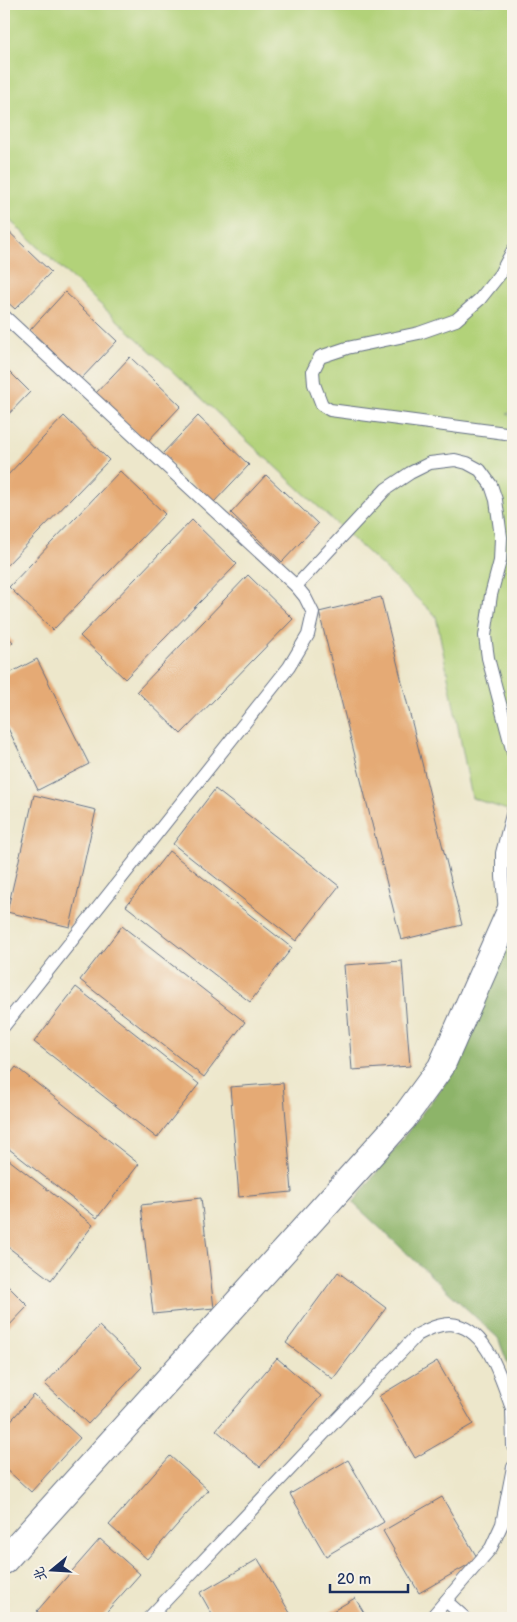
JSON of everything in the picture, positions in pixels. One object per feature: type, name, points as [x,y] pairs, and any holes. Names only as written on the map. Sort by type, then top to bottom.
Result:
[{"type":"street","points":[[4,1561],[403,1119],[441,1067],[510,912]]},
{"type":"lane","points":[[513,250],[500,274],[480,299],[456,320],[419,333],[347,348],[320,357],[313,371],[314,384],[318,396],[322,405],[330,410],[513,434]]},
{"type":"lane","points":[[4,316],[296,586],[305,597],[313,613],[308,635],[289,667],[4,1026]]},
{"type":"lane","points":[[296,586],[386,489],[410,473],[430,463],[455,460],[480,470],[491,485],[496,500],[501,537],[500,561],[491,595],[485,636],[488,658],[513,753]]},
{"type":"lane","points":[[510,912],[502,877],[502,853],[513,811]]},
{"type":"lane","points":[[149,1618],[417,1335],[428,1329],[449,1324],[467,1329],[478,1337],[489,1352],[513,1409],[513,1446]]},
{"type":"lane","points":[[431,1618],[491,1548],[502,1524],[513,1467]]},
{"type":"lane","points":[[446,1601],[466,1618]]},
{"type":"green space","points":[[4,4],[513,4],[513,412],[507,414],[513,417],[513,812],[472,798],[436,616],[4,215]]},
{"type":"green space","points":[[513,922],[513,1377],[498,1338],[353,1203],[446,1082]]},
{"type":"building","points":[[4,227],[51,272],[15,309],[4,299]]},
{"type":"building","points":[[65,292],[117,341],[81,379],[30,330]]},
{"type":"building","points":[[130,357],[181,406],[146,443],[95,394]]},
{"type":"building","points":[[4,366],[30,392],[4,419]]},
{"type":"building","points":[[64,416],[109,460],[4,568],[4,479]]},
{"type":"building","points":[[198,416],[249,465],[213,503],[162,454]]},
{"type":"building","points":[[120,471],[165,514],[53,630],[9,587]]},
{"type":"building","points":[[266,475],[318,524],[282,562],[231,513]]},
{"type":"building","points":[[192,520],[237,564],[125,679],[80,636]]},
{"type":"building","points":[[248,575],[293,619],[181,734],[137,691]]},
{"type":"building","points":[[381,597],[462,925],[401,940],[319,612]]},
{"type":"building","points":[[4,632],[13,642],[4,650]]},
{"type":"building","points":[[37,659],[89,764],[38,790],[4,720],[4,676]]},
{"type":"building","points":[[215,789],[339,886],[296,941],[173,844]]},
{"type":"building","points":[[34,795],[96,810],[70,927],[7,912]]},
{"type":"building","points":[[169,851],[292,948],[250,1002],[126,906]]},
{"type":"building","points":[[122,926],[245,1022],[204,1077],[80,980]]},
{"type":"building","points":[[402,961],[410,1066],[352,1070],[344,965]]},
{"type":"building","points":[[76,987],[199,1084],[157,1138],[34,1042]]},
{"type":"building","points":[[16,1067],[139,1164],[97,1218],[4,1145],[4,1082]]},
{"type":"building","points":[[283,1083],[292,1192],[239,1197],[230,1087]]},
{"type":"building","points":[[4,1156],[93,1225],[51,1280],[4,1244]]},
{"type":"building","points":[[201,1198],[214,1308],[153,1314],[141,1205]]},
{"type":"building","points":[[338,1272],[386,1308],[333,1379],[286,1343]]},
{"type":"building","points":[[4,1282],[28,1306],[4,1331]]},
{"type":"building","points":[[99,1326],[142,1367],[88,1424],[45,1384]]},
{"type":"building","points":[[277,1358],[321,1396],[260,1467],[216,1430]]},
{"type":"building","points":[[437,1361],[473,1424],[415,1458],[379,1396]]},
{"type":"building","points":[[34,1395],[80,1438],[31,1492],[4,1467],[4,1428]]},
{"type":"building","points":[[170,1456],[208,1490],[147,1559],[109,1525]]},
{"type":"building","points":[[348,1460],[384,1522],[326,1556],[290,1494]]},
{"type":"building","points":[[442,1497],[478,1559],[419,1593],[383,1531]]},
{"type":"building","points":[[100,1539],[140,1574],[101,1618],[45,1618],[37,1611]]},
{"type":"building","points":[[258,1559],[293,1618],[214,1618],[200,1593]]},
{"type":"building","points":[[355,1598],[367,1618],[321,1618]]}]
